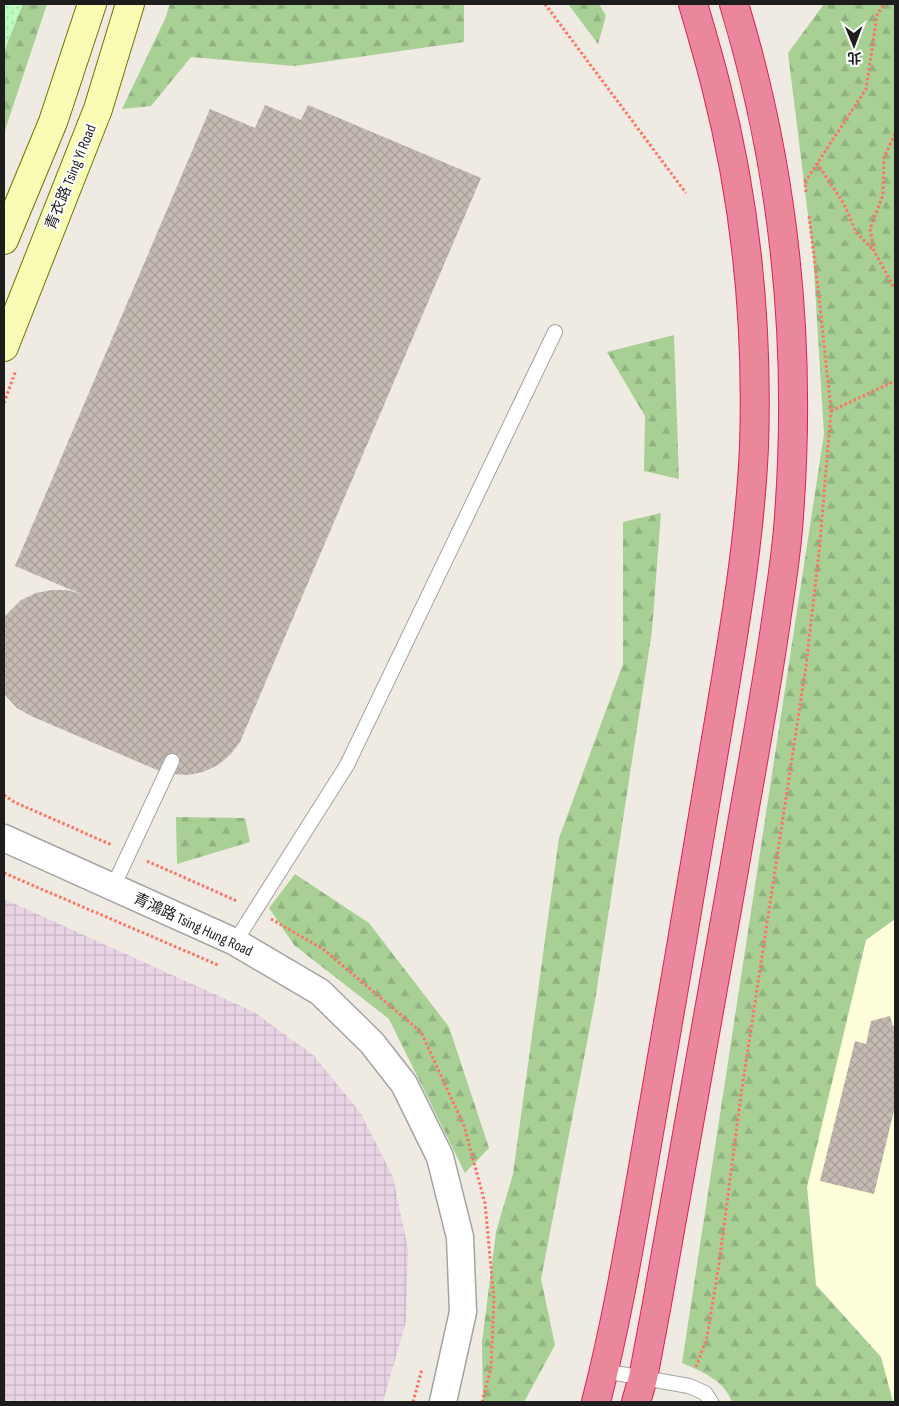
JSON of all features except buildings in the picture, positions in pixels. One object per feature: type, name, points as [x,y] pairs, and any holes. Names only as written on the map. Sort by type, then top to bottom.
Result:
[{"type":"highway","points":[[596,1402],[627,1257],[660,1069],[730,659],[750,504],[754,445],[754,389],[752,319],[744,238],[733,165],[717,88],[693,4]]},
{"type":"highway","points":[[640,1390],[767,682],[782,584],[789,517],[794,400],[792,321],[784,241],[772,156],[756,82],[734,4]]},
{"type":"main road","points":[[4,240],[53,122],[92,4]]},
{"type":"main road","name":"青衣路 Tsing Yi Road","points":[[4,347],[98,109],[130,4]]},
{"type":"street","name":"青鴻路 Tsing Hung Road","points":[[4,838],[235,942],[320,992],[372,1043],[404,1084],[440,1157],[460,1236],[463,1312],[443,1402]]},
{"type":"lane","points":[[235,942],[347,765],[555,332]]},
{"type":"lane","points":[[113,887],[172,761]]},
{"type":"lane","points":[[604,1371],[640,1390],[689,1386],[705,1393],[711,1402]]},
{"type":"path","points":[[545,4],[686,193]]},
{"type":"path","points":[[805,182],[866,89],[877,15],[884,4]]},
{"type":"path","points":[[874,251],[870,229],[883,194],[884,157],[895,134]]},
{"type":"path","points":[[817,163],[844,204],[856,232],[874,251],[895,289]]},
{"type":"path","points":[[831,411],[895,381]]},
{"type":"path","points":[[689,1386],[707,1337],[719,1264],[741,1095],[806,666],[819,553]]},
{"type":"path","points":[[4,873],[225,968]]},
{"type":"path","points":[[413,1402],[422,1366]]},
{"type":"shaded area","points":[[4,899],[254,1012],[313,1055],[360,1112],[393,1177],[408,1249],[406,1322],[383,1402],[4,1402]]},
{"type":"shaded area","points":[[895,919],[895,1402],[893,1402],[881,1357],[816,1285],[807,1187],[866,940]]},
{"type":"green space","points":[[4,4],[23,4],[4,52]]},
{"type":"green space","points":[[14,4],[47,4],[4,133],[4,23]]},
{"type":"green space","points":[[170,4],[464,4],[464,42],[295,66],[191,57],[151,106],[122,109],[165,19]]},
{"type":"green space","points":[[568,4],[599,4],[606,16],[598,44]]},
{"type":"green space","points":[[824,4],[895,4],[895,919],[866,940],[807,1187],[816,1285],[881,1357],[893,1402],[732,1402],[718,1382],[705,1373],[682,1363],[824,434],[813,255],[788,53]]},
{"type":"green space","points":[[674,335],[679,479],[644,471],[645,416],[607,352]]},
{"type":"green space","points":[[661,513],[652,631],[595,1001],[541,1279],[555,1345],[524,1402],[483,1402],[482,1342],[496,1232],[513,1174],[559,838],[623,664],[623,522]]},
{"type":"green space","points":[[176,817],[245,818],[250,842],[177,864]]},
{"type":"green space","points":[[295,874],[369,923],[449,1027],[489,1148],[465,1173],[389,1019],[294,945],[269,908]]}]
